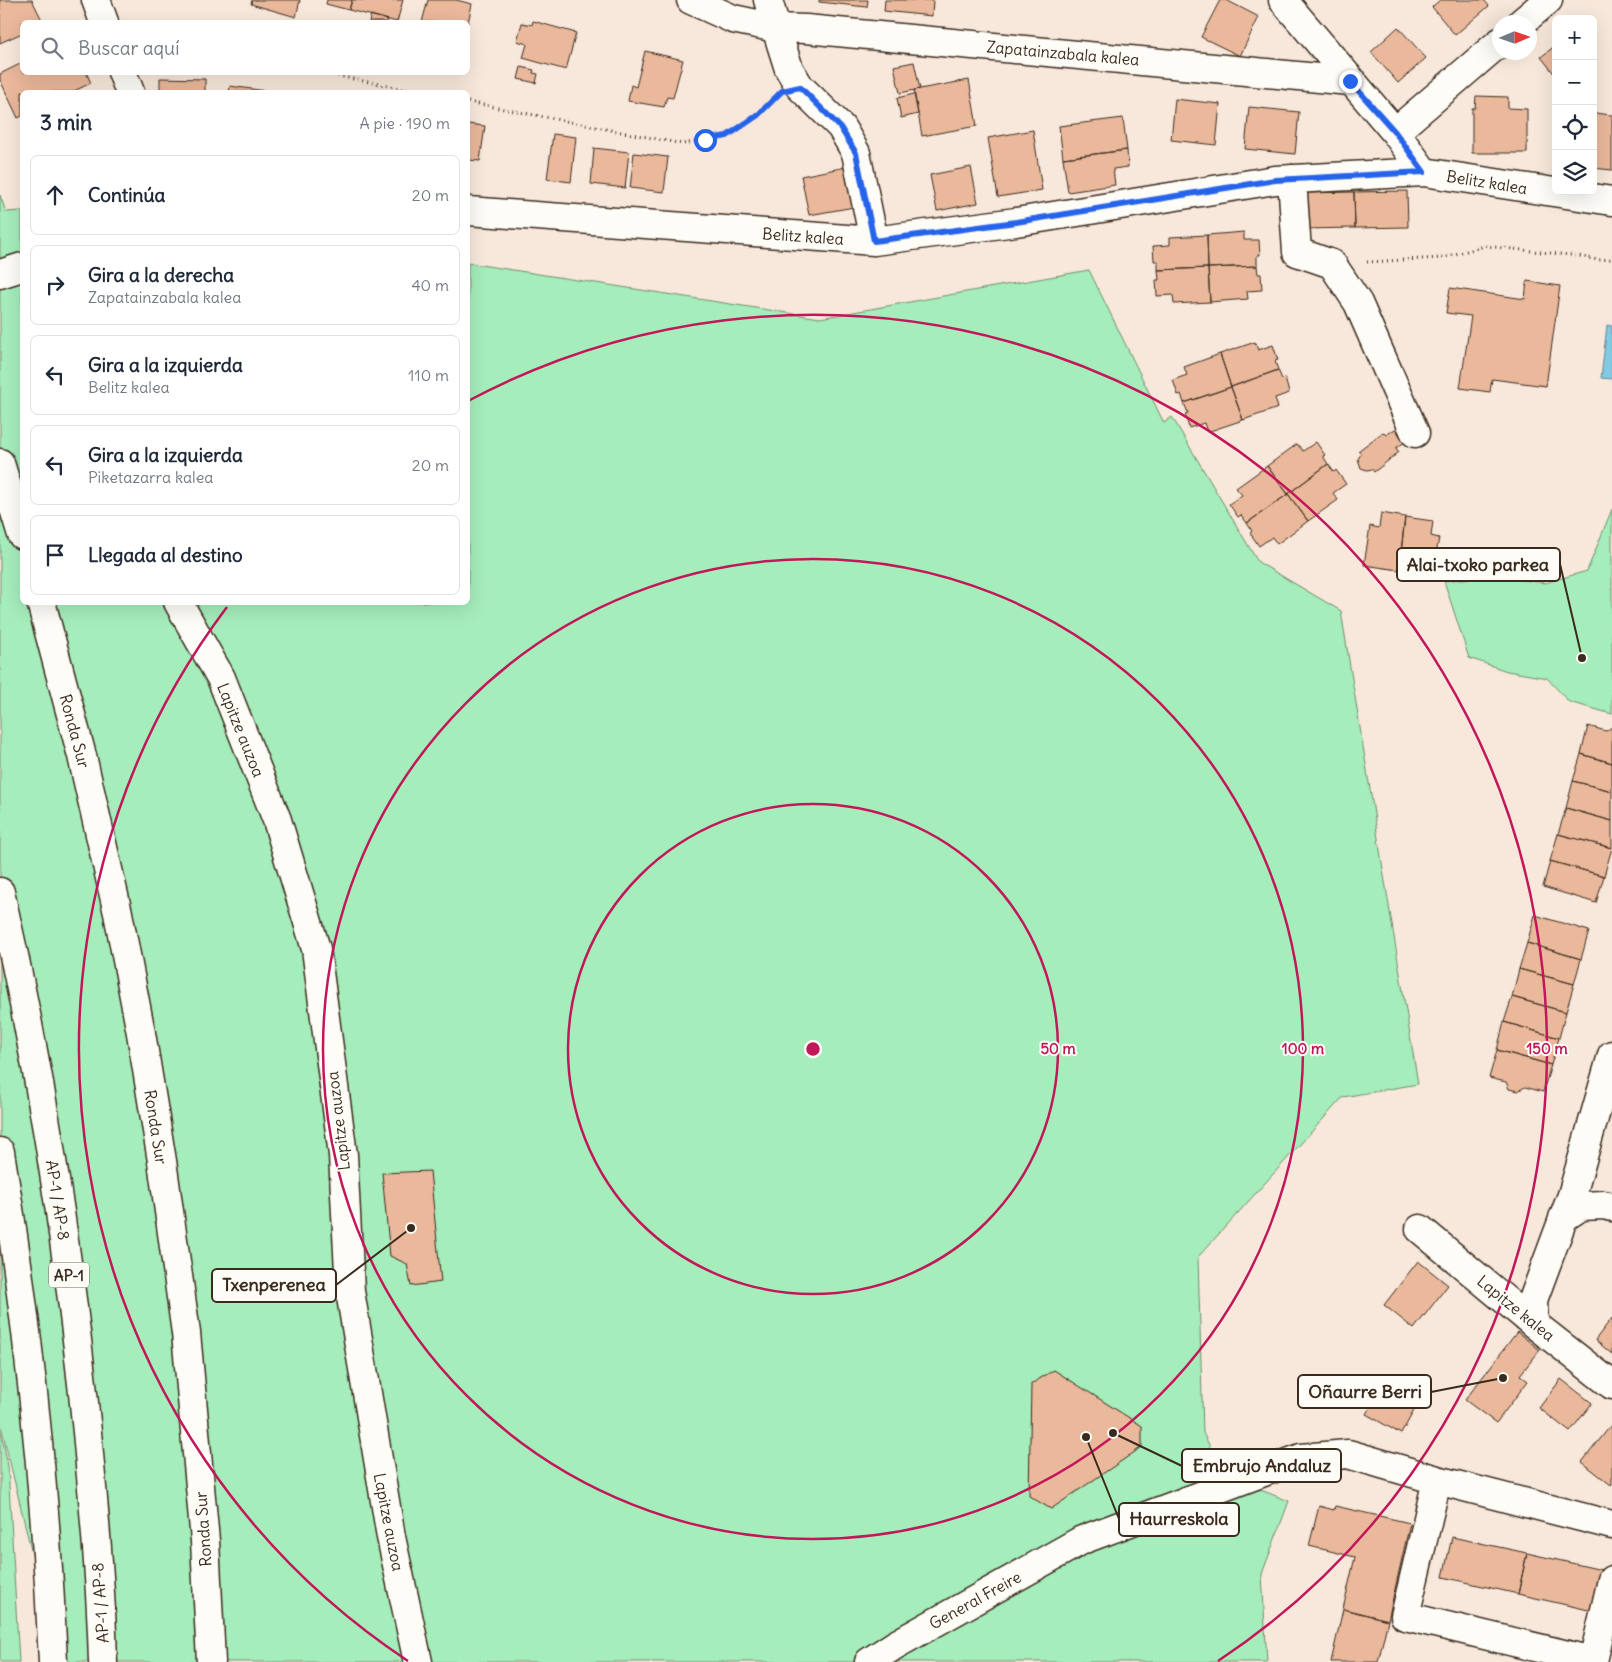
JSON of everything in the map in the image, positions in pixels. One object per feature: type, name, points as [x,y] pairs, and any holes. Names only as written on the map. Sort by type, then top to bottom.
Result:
[{"type":"main road","points":[[96,0],[103,20]]},
{"type":"main road","name":"Zapatainzabala kalea","points":[[691,0],[733,19],[776,28],[806,29],[1350,81]]},
{"type":"main road","points":[[768,0],[789,69],[800,87],[840,127],[856,153],[874,241]]},
{"type":"main road","points":[[1283,0],[1395,132],[1424,172]]},
{"type":"main road","points":[[1530,15],[1548,0]]},
{"type":"main road","points":[[1395,132],[1492,49]]},
{"type":"main road","points":[[123,75],[129,90]]},
{"type":"main road","name":"Belitz kalea","points":[[470,211],[874,241],[1016,222],[1275,180],[1292,179],[1424,172],[1612,201]]},
{"type":"main road","points":[[1292,179],[1296,252],[1332,264],[1358,303],[1415,434]]},
{"type":"main road","points":[[0,274],[20,268]]},
{"type":"main road","points":[[0,463],[20,528]]},
{"type":"main road","name":"Ronda Sur","points":[[42,605],[82,756],[118,913],[143,1043],[162,1161],[186,1333],[205,1541],[211,1662]]},
{"type":"main road","name":"Lapitze auzoa","points":[[180,605],[221,678],[277,820],[316,949],[343,1155],[350,1291],[391,1537],[418,1662]]},
{"type":"main road","name":"AP-1 / AP-8","points":[[0,892],[36,1065],[60,1207],[76,1331],[93,1492],[103,1662]]},
{"type":"main road","points":[[1534,1324],[1533,1300],[1568,1206],[1612,1055]]},
{"type":"main road","points":[[0,1152],[28,1356],[43,1497],[53,1662]]},
{"type":"main road","points":[[1568,1206],[1604,1205],[1612,1207]]},
{"type":"main road","name":"Lapitze kalea","points":[[1420,1229],[1534,1324],[1612,1385]]},
{"type":"main road","name":"General Freire","points":[[869,1662],[895,1645],[1082,1540],[1301,1458],[1348,1454],[1437,1480],[1612,1525]]},
{"type":"main road","points":[[1437,1480],[1405,1616],[1557,1657],[1593,1661],[1612,1580]]},
{"type":"path","points":[[333,75],[410,90]]},
{"type":"path","points":[[470,102],[683,144],[727,136],[758,115],[782,91],[800,87]]},
{"type":"path","points":[[1332,264],[1441,258],[1485,246],[1579,256],[1598,260],[1612,260]]},
{"type":"green space","points":[[0,195],[6,212],[20,211],[20,605],[470,605],[470,263],[820,318],[1089,270],[1164,423],[1172,417],[1258,562],[1341,611],[1418,1084],[1343,1097],[1198,1257],[1203,1433],[1225,1476],[1289,1501],[1262,1574],[1267,1662],[58,1662],[0,1421]]},
{"type":"green space","points":[[1612,509],[1612,714],[1569,702],[1547,678],[1507,671],[1469,658],[1444,581],[1493,576],[1545,583],[1587,571]]},
{"type":"green space","points":[[0,1427],[8,1466],[19,1662],[0,1662]]},
{"type":"water","points":[[1607,325],[1612,326],[1612,379],[1601,378]]},
{"type":"building","points":[[0,0],[32,0],[42,20],[20,20],[20,34],[0,43]]},
{"type":"building","points":[[252,0],[300,0],[296,17],[251,4]]},
{"type":"building","points":[[327,0],[352,0],[349,10],[326,4]]},
{"type":"building","points":[[352,0],[403,0],[398,20],[389,20],[349,10]]},
{"type":"building","points":[[428,0],[456,0],[472,4],[469,20],[423,20]]},
{"type":"building","points":[[819,0],[868,0],[867,7],[819,2]]},
{"type":"building","points":[[885,0],[933,0],[932,16],[884,11]]},
{"type":"building","points":[[1220,0],[1226,0],[1259,17],[1240,56],[1201,37]]},
{"type":"building","points":[[1440,0],[1484,0],[1489,6],[1455,35],[1432,7]]},
{"type":"building","points":[[371,15],[388,20],[370,20]]},
{"type":"building","points":[[533,21],[576,33],[566,70],[523,58],[527,44],[517,41],[522,23],[532,25]]},
{"type":"building","points":[[1398,27],[1426,58],[1398,83],[1371,52]]},
{"type":"building","points":[[1552,48],[1552,71],[1541,57]]},
{"type":"building","points":[[645,51],[683,60],[673,98],[667,97],[664,107],[628,101],[631,85],[636,87]]},
{"type":"building","points":[[914,62],[920,89],[900,93],[894,66]]},
{"type":"building","points":[[20,64],[20,75],[87,75],[91,83],[76,90],[20,90],[20,117],[18,118],[0,80],[0,74]]},
{"type":"building","points":[[521,67],[534,70],[533,73],[538,74],[536,83],[518,79]]},
{"type":"building","points":[[160,78],[205,79],[205,90],[160,90]]},
{"type":"building","points":[[969,80],[977,126],[922,136],[914,90]]},
{"type":"building","points":[[230,86],[259,90],[229,90]]},
{"type":"building","points":[[914,94],[918,114],[901,118],[897,98]]},
{"type":"building","points":[[1476,96],[1508,97],[1508,108],[1527,109],[1527,153],[1472,153],[1472,108],[1475,108]]},
{"type":"building","points":[[1175,99],[1220,104],[1216,145],[1171,140]]},
{"type":"building","points":[[1249,107],[1299,112],[1295,154],[1245,149]]},
{"type":"building","points":[[1597,113],[1612,115],[1612,170],[1597,168]]},
{"type":"building","points":[[1123,118],[1127,150],[1063,158],[1059,126]]},
{"type":"building","points":[[470,124],[485,126],[480,161],[470,160]]},
{"type":"building","points":[[1033,130],[1042,190],[998,197],[988,138]]},
{"type":"building","points":[[553,134],[576,137],[571,182],[547,179]]},
{"type":"building","points":[[594,148],[629,152],[625,188],[591,184]]},
{"type":"building","points":[[1127,150],[1128,167],[1113,169],[1115,185],[1068,192],[1063,158]]},
{"type":"building","points":[[634,153],[668,157],[664,192],[630,188]]},
{"type":"building","points":[[846,167],[854,207],[809,215],[801,176]]},
{"type":"building","points":[[971,167],[978,203],[937,211],[930,175]]},
{"type":"building","points":[[1407,191],[1408,227],[1355,228],[1354,192]]},
{"type":"building","points":[[1354,192],[1355,228],[1303,229],[1302,193]]},
{"type":"building","points":[[1244,232],[1244,240],[1259,240],[1260,255],[1257,255],[1257,266],[1208,268],[1207,235]]},
{"type":"building","points":[[1207,235],[1208,268],[1158,270],[1158,261],[1154,261],[1153,246],[1170,245],[1170,237]]},
{"type":"building","points":[[1257,266],[1258,274],[1261,274],[1262,290],[1247,291],[1248,299],[1210,302],[1208,268]]},
{"type":"building","points":[[1208,268],[1210,302],[1174,304],[1173,295],[1157,296],[1156,280],[1159,280],[1158,270]]},
{"type":"building","points":[[1527,281],[1560,286],[1546,386],[1492,379],[1490,392],[1460,388],[1471,316],[1446,313],[1450,288],[1525,299]]},
{"type":"building","points":[[1255,342],[1258,350],[1273,345],[1278,360],[1275,361],[1278,370],[1231,387],[1220,354]]},
{"type":"building","points":[[1220,354],[1231,387],[1184,403],[1181,394],[1178,395],[1173,380],[1187,375],[1184,367]]},
{"type":"building","points":[[1278,370],[1282,379],[1285,378],[1289,393],[1275,398],[1278,408],[1243,420],[1231,387]]},
{"type":"building","points":[[1231,387],[1243,420],[1207,432],[1204,423],[1189,428],[1185,414],[1188,413],[1184,403]]},
{"type":"building","points":[[1395,429],[1405,442],[1396,448],[1399,452],[1374,472],[1372,469],[1361,468],[1358,459],[1361,454],[1358,451],[1383,432],[1386,435]]},
{"type":"building","points":[[1316,442],[1325,455],[1323,456],[1328,464],[1288,494],[1267,466],[1297,444],[1303,451]]},
{"type":"building","points":[[1328,464],[1334,472],[1336,470],[1346,484],[1333,493],[1338,500],[1308,521],[1288,494]]},
{"type":"building","points":[[1267,466],[1288,494],[1247,523],[1241,515],[1238,517],[1229,504],[1242,495],[1236,488]]},
{"type":"building","points":[[1288,494],[1308,521],[1277,544],[1272,537],[1259,546],[1250,533],[1252,531],[1247,523]]},
{"type":"building","points":[[1381,513],[1405,517],[1399,570],[1364,565],[1370,526],[1379,528]]},
{"type":"building","points":[[1405,517],[1433,521],[1431,536],[1439,538],[1432,576],[1399,570]]},
{"type":"building","points":[[1588,726],[1606,731],[1612,727],[1612,763],[1581,754]]},
{"type":"building","points":[[1581,754],[1612,763],[1612,791],[1573,781]]},
{"type":"building","points":[[1573,781],[1612,791],[1612,821],[1566,808]]},
{"type":"building","points":[[1566,808],[1612,821],[1612,848],[1558,834]]},
{"type":"building","points":[[1558,834],[1612,848],[1604,876],[1550,861]]},
{"type":"building","points":[[1550,861],[1604,876],[1596,903],[1543,887]]},
{"type":"building","points":[[1535,915],[1589,931],[1581,959],[1527,943]]},
{"type":"building","points":[[1527,943],[1581,959],[1574,984],[1519,969]]},
{"type":"building","points":[[1519,969],[1574,984],[1566,1012],[1512,997]]},
{"type":"building","points":[[1512,997],[1566,1012],[1559,1038],[1504,1022]]},
{"type":"building","points":[[1504,1022],[1559,1038],[1551,1065],[1497,1050]]},
{"type":"building","points":[[1497,1050],[1551,1065],[1543,1092],[1525,1087],[1518,1091],[1509,1089],[1506,1082],[1489,1078]]},
{"type":"building","points":[[430,1171],[441,1282],[411,1286],[407,1264],[390,1256],[382,1173]]},
{"type":"building","points":[[1418,1261],[1448,1285],[1414,1329],[1384,1305]]},
{"type":"building","points":[[1612,1318],[1612,1354],[1595,1340]]},
{"type":"building","points":[[1517,1332],[1540,1350],[1520,1375],[1528,1381],[1496,1423],[1465,1400]]},
{"type":"building","points":[[1054,1370],[1142,1426],[1142,1447],[1051,1509],[1029,1496],[1031,1384]]},
{"type":"building","points":[[1561,1379],[1592,1403],[1570,1432],[1539,1408]]},
{"type":"building","points":[[1382,1387],[1416,1407],[1401,1434],[1366,1414]]},
{"type":"building","points":[[1612,1424],[1612,1484],[1611,1485],[1582,1462]]},
{"type":"building","points":[[1319,1506],[1334,1510],[1335,1506],[1410,1523],[1388,1620],[1343,1609],[1355,1557],[1309,1546]]},
{"type":"building","points":[[1452,1537],[1527,1553],[1518,1594],[1443,1577]]},
{"type":"building","points":[[1527,1553],[1602,1570],[1593,1611],[1518,1594]]},
{"type":"building","points":[[1343,1609],[1388,1620],[1378,1662],[1331,1662]]},
{"type":"place","name":"Alai-txoko parkea","points":[[1582,658]]},
{"type":"place","name":"Txenperenea","points":[[411,1228]]},
{"type":"place","name":"Oñaurre Berri","points":[[1503,1378]]},
{"type":"place","name":"Embrujo Andaluz","points":[[1113,1433]]},
{"type":"place","name":"Haurreskola","points":[[1086,1437]]},
{"type":"route","points":[[705,140],[727,136],[758,115],[782,91],[800,87],[840,127],[856,153],[874,241],[1016,222],[1275,180],[1424,172],[1395,132],[1350,81]]}]
